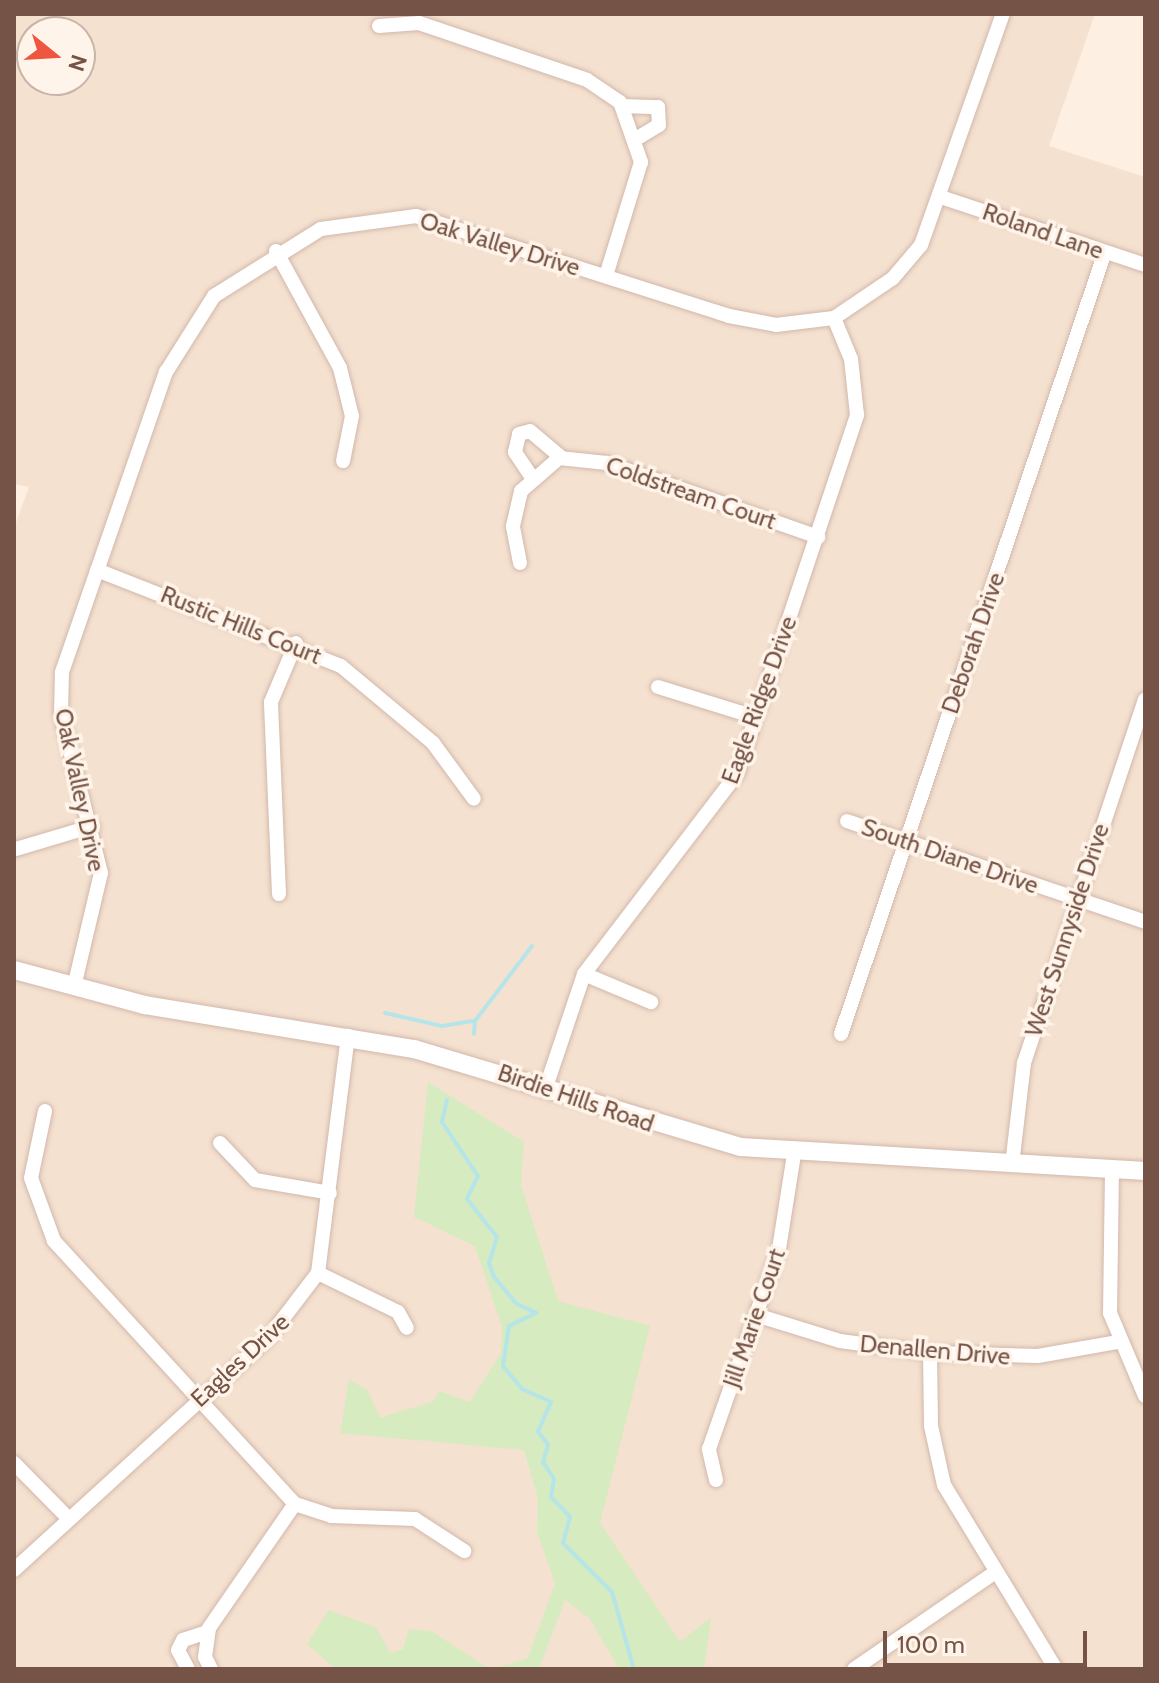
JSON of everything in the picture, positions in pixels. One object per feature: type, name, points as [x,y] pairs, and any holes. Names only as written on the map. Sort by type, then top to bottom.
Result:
[{"type":"main road","name":"Birdie Hills Road","points":[[14,970],[74,987],[348,1036],[480,1066],[681,1133],[794,1154],[1145,1171]]},
{"type":"street","points":[[834,318],[907,263],[941,197],[1003,14]]},
{"type":"street","points":[[379,26],[419,23],[587,80],[622,106],[637,138],[636,187],[606,276]]},
{"type":"street","points":[[622,106],[658,107],[659,125],[637,138]]},
{"type":"street","name":"Roland Lane","points":[[941,197],[1145,265]]},
{"type":"street","name":"Oak Valley Drive","points":[[74,987],[101,873],[93,826],[64,726],[62,672],[166,372],[214,296],[276,251],[321,229],[416,216],[752,321],[834,318]]},
{"type":"street","points":[[276,251],[340,368],[352,416],[343,461]]},
{"type":"street","name":"Deborah Drive","points":[[841,1034],[1105,252]]},
{"type":"street","name":"Eagle Ridge Drive","points":[[545,1090],[584,974],[618,921],[716,805],[737,774],[857,415],[851,359],[834,318]]},
{"type":"street","points":[[520,563],[513,526],[531,476],[562,458],[530,431],[519,434],[515,452],[531,476]]},
{"type":"street","name":"Coldstream Court","points":[[562,458],[607,463],[818,537]]},
{"type":"street","name":"Rustic Hills Court","points":[[97,570],[296,643],[384,698],[433,743],[474,799]]},
{"type":"street","points":[[279,894],[271,702],[296,643]]},
{"type":"street","points":[[658,687],[755,717]]},
{"type":"street","name":"West Sunnyside Drive","points":[[1012,1165],[1024,1063],[1077,899],[1140,733],[1145,700]]},
{"type":"street","name":"South Diane Drive","points":[[847,821],[1145,922]]},
{"type":"street","points":[[16,849],[93,826]]},
{"type":"street","points":[[584,974],[651,1002]]},
{"type":"street","name":"Eagles Drive","points":[[14,1570],[269,1337],[318,1273],[348,1036]]},
{"type":"street","points":[[45,1111],[31,1178],[39,1215],[54,1241],[295,1504],[331,1516],[415,1519],[464,1551]]},
{"type":"street","points":[[220,1143],[255,1180],[330,1193]]},
{"type":"street","name":"Jill Marie Court","points":[[716,1480],[709,1449],[788,1215],[794,1154]]},
{"type":"street","points":[[1112,1170],[1107,1286],[1117,1342],[1145,1396]]},
{"type":"street","points":[[318,1273],[398,1312],[407,1328]]},
{"type":"street","name":"Denallen Drive","points":[[756,1315],[840,1341],[930,1353],[1038,1356],[1117,1342]]},
{"type":"street","points":[[930,1353],[936,1458],[961,1523],[1056,1669]]},
{"type":"street","points":[[14,1463],[69,1519]]},
{"type":"street","points":[[188,1669],[178,1650],[183,1640],[207,1632],[295,1504]]},
{"type":"street","points":[[854,1669],[993,1574]]},
{"type":"street","points":[[207,1632],[211,1669]]},
{"type":"shaded area","points":[[14,14],[1095,14],[1049,146],[1145,177],[1145,1669],[14,1669],[14,528],[29,487],[14,484]]},
{"type":"green space","points":[[428,1082],[524,1142],[521,1185],[558,1301],[650,1326],[600,1523],[680,1642],[711,1617],[704,1669],[619,1669],[590,1619],[565,1600],[539,1669],[492,1669],[528,1658],[555,1583],[537,1532],[538,1498],[524,1450],[340,1433],[349,1379],[368,1391],[380,1418],[434,1401],[439,1391],[470,1402],[501,1353],[502,1327],[475,1246],[414,1217]]},
{"type":"green space","points":[[329,1610],[377,1628],[390,1653],[403,1649],[409,1629],[431,1631],[490,1669],[336,1669],[307,1644]]},
{"type":"waterway","points":[[385,1013],[442,1026],[475,1021],[532,946]]},
{"type":"waterway","points":[[474,1034],[475,1021]]},
{"type":"waterway","points":[[447,1100],[442,1122],[478,1176],[467,1199],[497,1237],[489,1263],[494,1277],[517,1304],[536,1313],[509,1326],[503,1366],[522,1389],[551,1402],[538,1431],[548,1445],[543,1462],[554,1479],[551,1497],[570,1517],[563,1543],[612,1592],[634,1669]]}]
